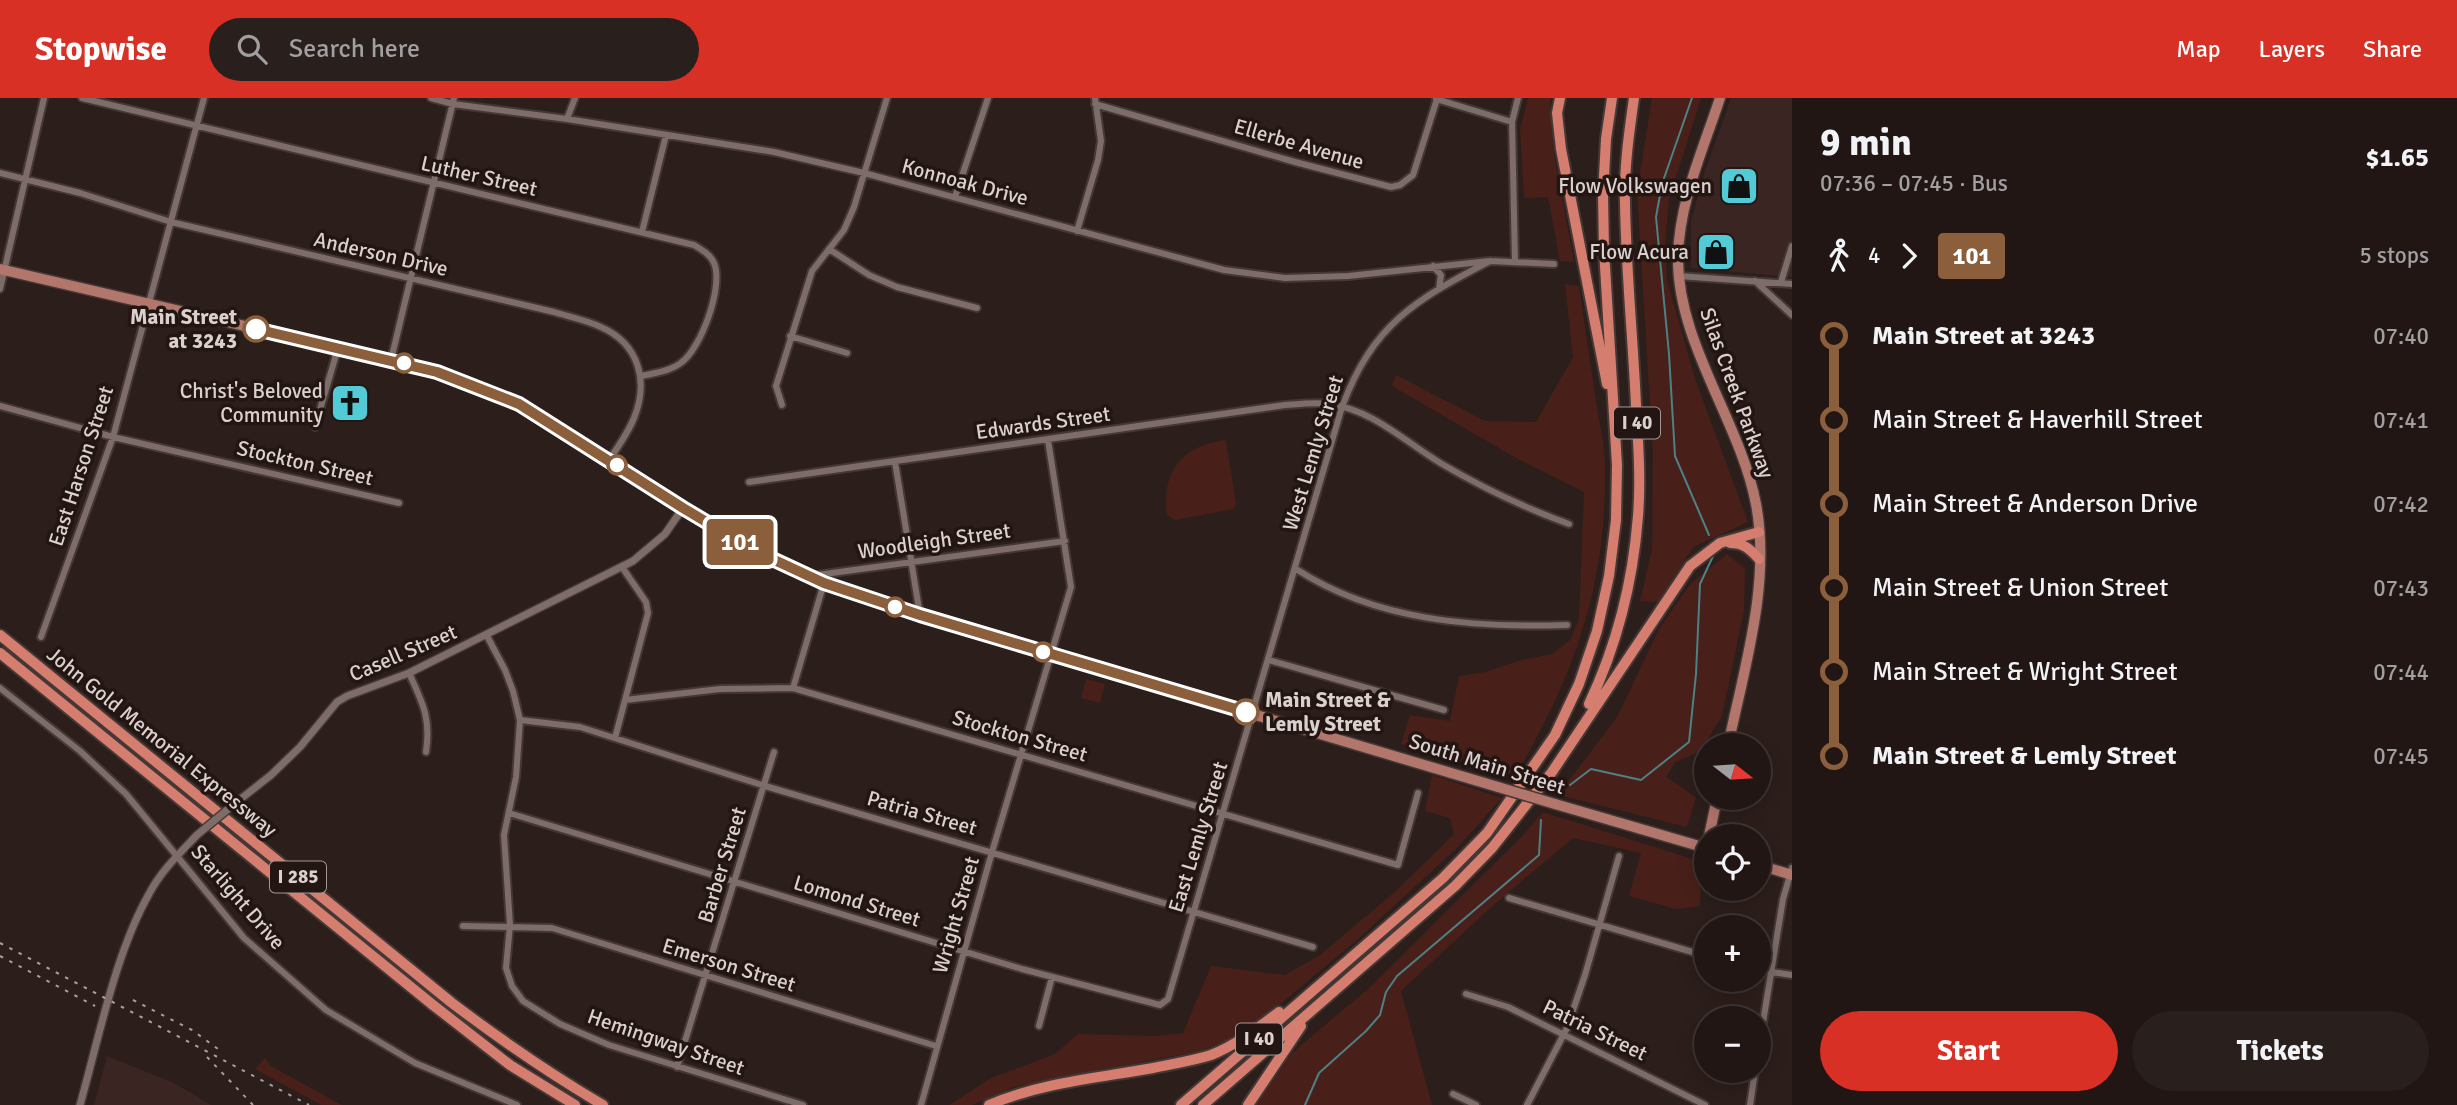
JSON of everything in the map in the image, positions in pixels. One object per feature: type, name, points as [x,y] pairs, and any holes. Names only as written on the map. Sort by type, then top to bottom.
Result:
[{"type":"highway","points":[[1560,98],[1557,113],[1561,149],[1615,427]]},
{"type":"highway","name":"I 40","points":[[1181,1105],[1443,878],[1487,833],[1555,735],[1584,671],[1597,631],[1609,576],[1616,520],[1617,465],[1604,250],[1606,139],[1612,98]]},
{"type":"highway","name":"I 40","points":[[1203,1105],[1455,886],[1492,848],[1552,772],[1601,678],[1619,627],[1632,572],[1639,514],[1639,455],[1625,201],[1628,141],[1634,98]]},
{"type":"highway","points":[[1572,738],[1690,566],[1720,543],[1759,532]]},
{"type":"highway","points":[[1720,543],[1738,543],[1748,547],[1759,559]]},
{"type":"highway","name":"John Gold Memorial Expressway","points":[[0,635],[452,1003],[554,1077],[603,1105]]},
{"type":"highway","name":"John Gold Memorial Expressway","points":[[0,653],[433,1005],[510,1065],[575,1105]]},
{"type":"highway","points":[[989,1105],[1010,1096],[1050,1086],[1210,1055],[1233,1045],[1261,1027],[1336,972]]},
{"type":"highway","points":[[1248,1105],[1310,1014]]},
{"type":"main road","name":"Silas Creek Parkway","points":[[1720,98],[1683,209],[1679,276],[1688,323],[1744,459],[1756,504],[1759,591],[1731,733]]},
{"type":"main road","name":"South Main Street","points":[[2,270],[391,360],[464,381],[519,404],[753,550],[824,583],[920,615],[1694,845]]},
{"type":"main road","points":[[1771,868],[1791,872]]},
{"type":"street","points":[[0,289],[2,270],[44,98]]},
{"type":"street","name":"Luther Street","points":[[82,98],[694,245],[712,259],[716,275],[711,307],[694,350],[675,367],[642,376]]},
{"type":"street","name":"East Harson Street","points":[[41,637],[113,437],[204,98]]},
{"type":"street","name":"Konnoak Drive","points":[[431,98],[774,152],[864,173],[1224,270],[1285,278],[1348,276],[1490,261],[1554,264]]},
{"type":"street","points":[[567,119],[575,98]]},
{"type":"street","points":[[782,405],[776,386],[812,271],[844,230],[854,207],[887,98]]},
{"type":"street","points":[[955,197],[988,98]]},
{"type":"street","points":[[1515,261],[1511,122],[1518,98]]},
{"type":"street","points":[[1436,99],[1511,122]]},
{"type":"street","name":"Ellerbe Avenue","points":[[1095,101],[1308,166],[1391,187],[1400,185],[1413,175],[1436,99]]},
{"type":"street","points":[[391,360],[454,101]]},
{"type":"street","points":[[1077,231],[1101,141],[1095,101]]},
{"type":"street","points":[[642,232],[666,135]]},
{"type":"street","name":"Anderson Drive","points":[[0,173],[80,193],[171,222],[554,312],[600,326],[618,338],[630,351],[642,376]]},
{"type":"street","points":[[1781,282],[1792,246]]},
{"type":"street","points":[[829,249],[869,275],[897,287],[977,308]]},
{"type":"street","name":"West Lemly Street","points":[[1253,713],[1342,407],[1354,376],[1384,332],[1409,308],[1490,261]]},
{"type":"street","points":[[1433,266],[1441,275],[1439,289]]},
{"type":"street","points":[[1679,276],[1792,284]]},
{"type":"street","points":[[1754,280],[1792,315]]},
{"type":"street","points":[[790,336],[847,353]]},
{"type":"street","points":[[315,427],[338,348]]},
{"type":"street","points":[[609,460],[635,416],[642,376]]},
{"type":"street","name":"Edwards Street","points":[[749,482],[1285,405],[1328,404],[1377,420],[1441,463],[1522,506],[1569,524]]},
{"type":"street","name":"Stockton Street","points":[[0,405],[113,437],[399,503]]},
{"type":"street","name":"Wright Street","points":[[921,1105],[992,852],[1071,587],[1048,440]]},
{"type":"street","points":[[895,462],[920,615]]},
{"type":"street","name":"Casell Street","points":[[80,1105],[132,931],[150,891],[177,855],[197,835],[271,775],[300,747],[337,702],[362,689],[409,673],[622,568],[665,534],[683,508]]},
{"type":"street","name":"Woodleigh Street","points":[[808,576],[1065,541]]},
{"type":"street","points":[[615,738],[648,613],[646,602],[622,568]]},
{"type":"street","points":[[1296,569],[1338,591],[1386,610],[1465,623],[1510,627],[1567,625]]},
{"type":"street","points":[[793,688],[824,583]]},
{"type":"street","name":"Hemingway Street","points":[[487,636],[505,670],[520,720],[516,777],[504,835],[510,925],[506,968],[512,986],[523,1001],[572,1029],[609,1045],[803,1105]]},
{"type":"street","points":[[1269,660],[1444,710]]},
{"type":"street","points":[[409,673],[425,708],[429,731],[426,752]]},
{"type":"street","name":"Starlight Drive","points":[[0,688],[89,760],[128,796],[244,938],[326,1010],[415,1063],[517,1105]]},
{"type":"street","name":"Stockton Street","points":[[625,699],[639,700],[720,689],[793,688],[1398,865],[1418,793]]},
{"type":"street","name":"East Lemly Street","points":[[1176,971],[1253,713]]},
{"type":"street","name":"Patria Street","points":[[520,720],[580,727],[765,786],[1313,947]]},
{"type":"street","name":"Barber Street","points":[[677,1067],[774,752]]},
{"type":"street","name":"Lomond Street","points":[[509,813],[1052,977],[1160,1005],[1168,999],[1176,971]]},
{"type":"street","points":[[1527,1105],[1563,1034],[1585,975],[1619,856]]},
{"type":"street","points":[[1771,966],[1783,899],[1791,872]]},
{"type":"street","points":[[1509,898],[1694,953]]},
{"type":"street","name":"Emerson Street","points":[[463,926],[552,928],[936,1046]]},
{"type":"street","points":[[1771,972],[1792,975]]},
{"type":"street","points":[[1040,1026],[1052,977]]},
{"type":"street","name":"Patria Street","points":[[1466,994],[1508,1007],[1705,1105]]},
{"type":"street","points":[[1750,1105],[1753,1083]]},
{"type":"street","points":[[1453,1094],[1476,1105]]},
{"type":"shaded area","points":[[1528,98],[1551,98],[1554,155],[1574,262],[1560,261],[1548,197],[1524,198],[1520,129]]},
{"type":"shaded area","points":[[1652,98],[1701,98],[1669,199],[1665,242],[1667,280],[1695,379],[1748,522],[1693,547],[1658,602],[1640,601],[1652,550],[1653,453],[1637,192]]},
{"type":"shaded area","points":[[1731,98],[1792,98],[1792,277],[1691,268],[1691,221],[1704,174]]},
{"type":"shaded area","points":[[1565,284],[1579,286],[1603,444],[1604,509],[1600,551],[1583,629],[1570,666],[1554,703],[1514,778],[1401,744],[1410,715],[1450,721],[1459,676],[1552,654],[1570,640],[1579,619],[1584,492],[1518,459],[1392,386],[1396,375],[1485,421],[1536,422],[1573,357]]},
{"type":"shaded area","points":[[1226,440],[1236,504],[1233,509],[1175,520],[1167,515],[1168,485],[1178,463],[1198,448]]},
{"type":"shaded area","points":[[1727,554],[1745,569],[1744,610],[1722,716],[1712,733],[1694,733],[1694,754],[1675,762],[1666,777],[1694,796],[1687,827],[1558,795],[1617,717],[1659,629],[1690,584]]},
{"type":"shaded area","points":[[1086,679],[1105,684],[1100,703],[1081,698]]},
{"type":"shaded area","points":[[1432,775],[1502,798],[1456,849],[1358,939],[1277,1007],[1235,1038],[1199,1051],[1014,1087],[972,1105],[949,1105],[991,1078],[1055,1054],[1078,1034],[1158,1036],[1183,1033],[1211,966],[1285,975],[1320,955],[1397,890],[1454,834],[1450,818],[1425,811]]},
{"type":"shaded area","points":[[1543,812],[1694,859],[1694,901],[1700,901],[1700,906],[1676,909],[1629,896],[1641,853],[1573,838],[1490,908],[1401,991],[1432,1105],[1256,1105],[1292,1053],[1369,988]]},
{"type":"shaded area","points":[[107,1056],[174,1083],[211,1105],[94,1105]]},
{"type":"shaded area","points":[[265,1058],[271,1066],[342,1105],[321,1105],[255,1069]]},
{"type":"waterway","points":[[1692,98],[1662,184],[1656,217],[1669,354],[1675,456],[1709,535]]},
{"type":"waterway","points":[[1570,785],[1591,769],[1641,780],[1689,742],[1696,674],[1700,584],[1714,554]]},
{"type":"waterway","points":[[1305,1105],[1319,1073],[1380,1015],[1386,992],[1397,976],[1539,855],[1541,820]]},
{"type":"railway","points":[[0,943],[309,1105]]},
{"type":"railway","points":[[0,956],[95,1006]]},
{"type":"railway","points":[[133,1000],[192,1030],[218,1049]]},
{"type":"railway","points":[[207,1057],[253,1105]]},
{"type":"bus line","name":"101","points":[[256,329],[437,372],[490,391],[544,419],[753,550],[824,583],[920,615],[1246,712]]},
{"type":"place","name":"Flow Volkswagen","points":[[1739,186]]},
{"type":"place","name":"Flow Acura","points":[[1716,252]]},
{"type":"place","name":"Main Street at 3243","points":[[256,329]]},
{"type":"place","name":"Christ's Beloved Community","points":[[350,403]]},
{"type":"place","name":"Main Street & Lemly Street","points":[[1246,712]]}]
